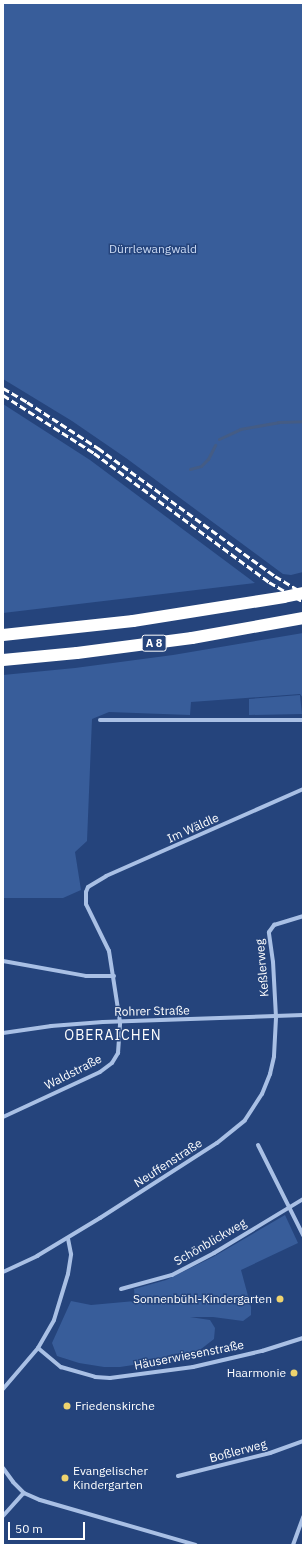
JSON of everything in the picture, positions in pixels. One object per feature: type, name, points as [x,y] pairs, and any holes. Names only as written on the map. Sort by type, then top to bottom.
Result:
[{"type":"highway","name":"A 8","points":[[3,636],[133,621],[303,593]]},
{"type":"highway","name":"A 8","points":[[3,660],[77,653],[192,638],[303,618]]},
{"type":"street","points":[[100,720],[303,720]]},
{"type":"street","name":"Im Wäldle","points":[[92,884],[303,789]]},
{"type":"street","name":"Waldstraße","points":[[3,1117],[100,1072],[112,1063],[118,1053],[120,1022],[114,976],[106,940],[86,904],[86,892],[92,884]]},
{"type":"street","name":"Keßlerweg","points":[[276,1017],[273,962],[269,932],[274,925],[303,916]]},
{"type":"street","points":[[3,960],[86,976],[114,976]]},
{"type":"street","name":"Rohrer Straße","points":[[3,1033],[52,1026],[303,1015]]},
{"type":"street","name":"Neuffenstraße","points":[[3,1272],[37,1256],[68,1238],[216,1143],[245,1120],[259,1099],[270,1074],[274,1056],[276,1017]]},
{"type":"street","points":[[258,1145],[303,1235]]},
{"type":"street","name":"Schönblickweg","points":[[121,1289],[172,1275],[214,1253],[303,1199]]},
{"type":"street","points":[[3,1389],[38,1348],[54,1320],[68,1274],[71,1254],[68,1238]]},
{"type":"street","name":"Häuserwiesenstraße","points":[[38,1348],[61,1367],[95,1378],[110,1378],[193,1367],[262,1351],[303,1338]]},
{"type":"street","name":"Boßlerweg","points":[[178,1476],[270,1453],[303,1441]]},
{"type":"street","points":[[3,1468],[13,1482],[24,1493],[40,1500],[196,1545]]},
{"type":"street","points":[[3,1516],[24,1493]]},
{"type":"street","points":[[293,1545],[301,1530],[303,1517]]},
{"type":"green space","name":"Dürrlewangwald","points":[[3,3],[303,3],[303,572],[291,575],[283,574],[126,458],[72,421],[3,379]]},
{"type":"green space","points":[[3,404],[90,460],[255,583],[3,613]]},
{"type":"green space","points":[[303,633],[303,698],[300,694],[191,702],[190,715],[109,712],[92,719],[87,841],[75,852],[81,890],[63,898],[3,898],[3,675],[75,668],[173,655]]},
{"type":"green space","points":[[300,695],[302,714],[249,715],[249,699]]},
{"type":"green space","points":[[285,1215],[298,1243],[241,1270],[251,1307],[251,1315],[243,1321],[213,1317],[190,1317],[210,1320],[215,1328],[214,1339],[192,1356],[120,1367],[104,1367],[79,1363],[57,1356],[52,1343],[71,1301],[91,1305],[135,1301],[134,1289],[166,1280],[213,1257]]},
{"type":"waterway","points":[[219,439],[240,429],[278,422],[303,421]]},
{"type":"waterway","points":[[190,469],[201,466],[208,459],[215,445]]},
{"type":"railway","points":[[3,388],[98,448],[275,576],[303,593]]},
{"type":"railway","points":[[3,395],[94,453],[269,582],[303,602]]},
{"type":"place","name":"Sonnenbühl-Kindergarten","points":[[280,1299]]},
{"type":"place","name":"Haarmonie","points":[[294,1373]]},
{"type":"place","name":"Friedenskirche","points":[[67,1406]]},
{"type":"place","name":"Evangelischer Kindergarten","points":[[65,1478]]},
{"type":"district","name":"OBERAICHEN","points":[[113,1035]]}]
